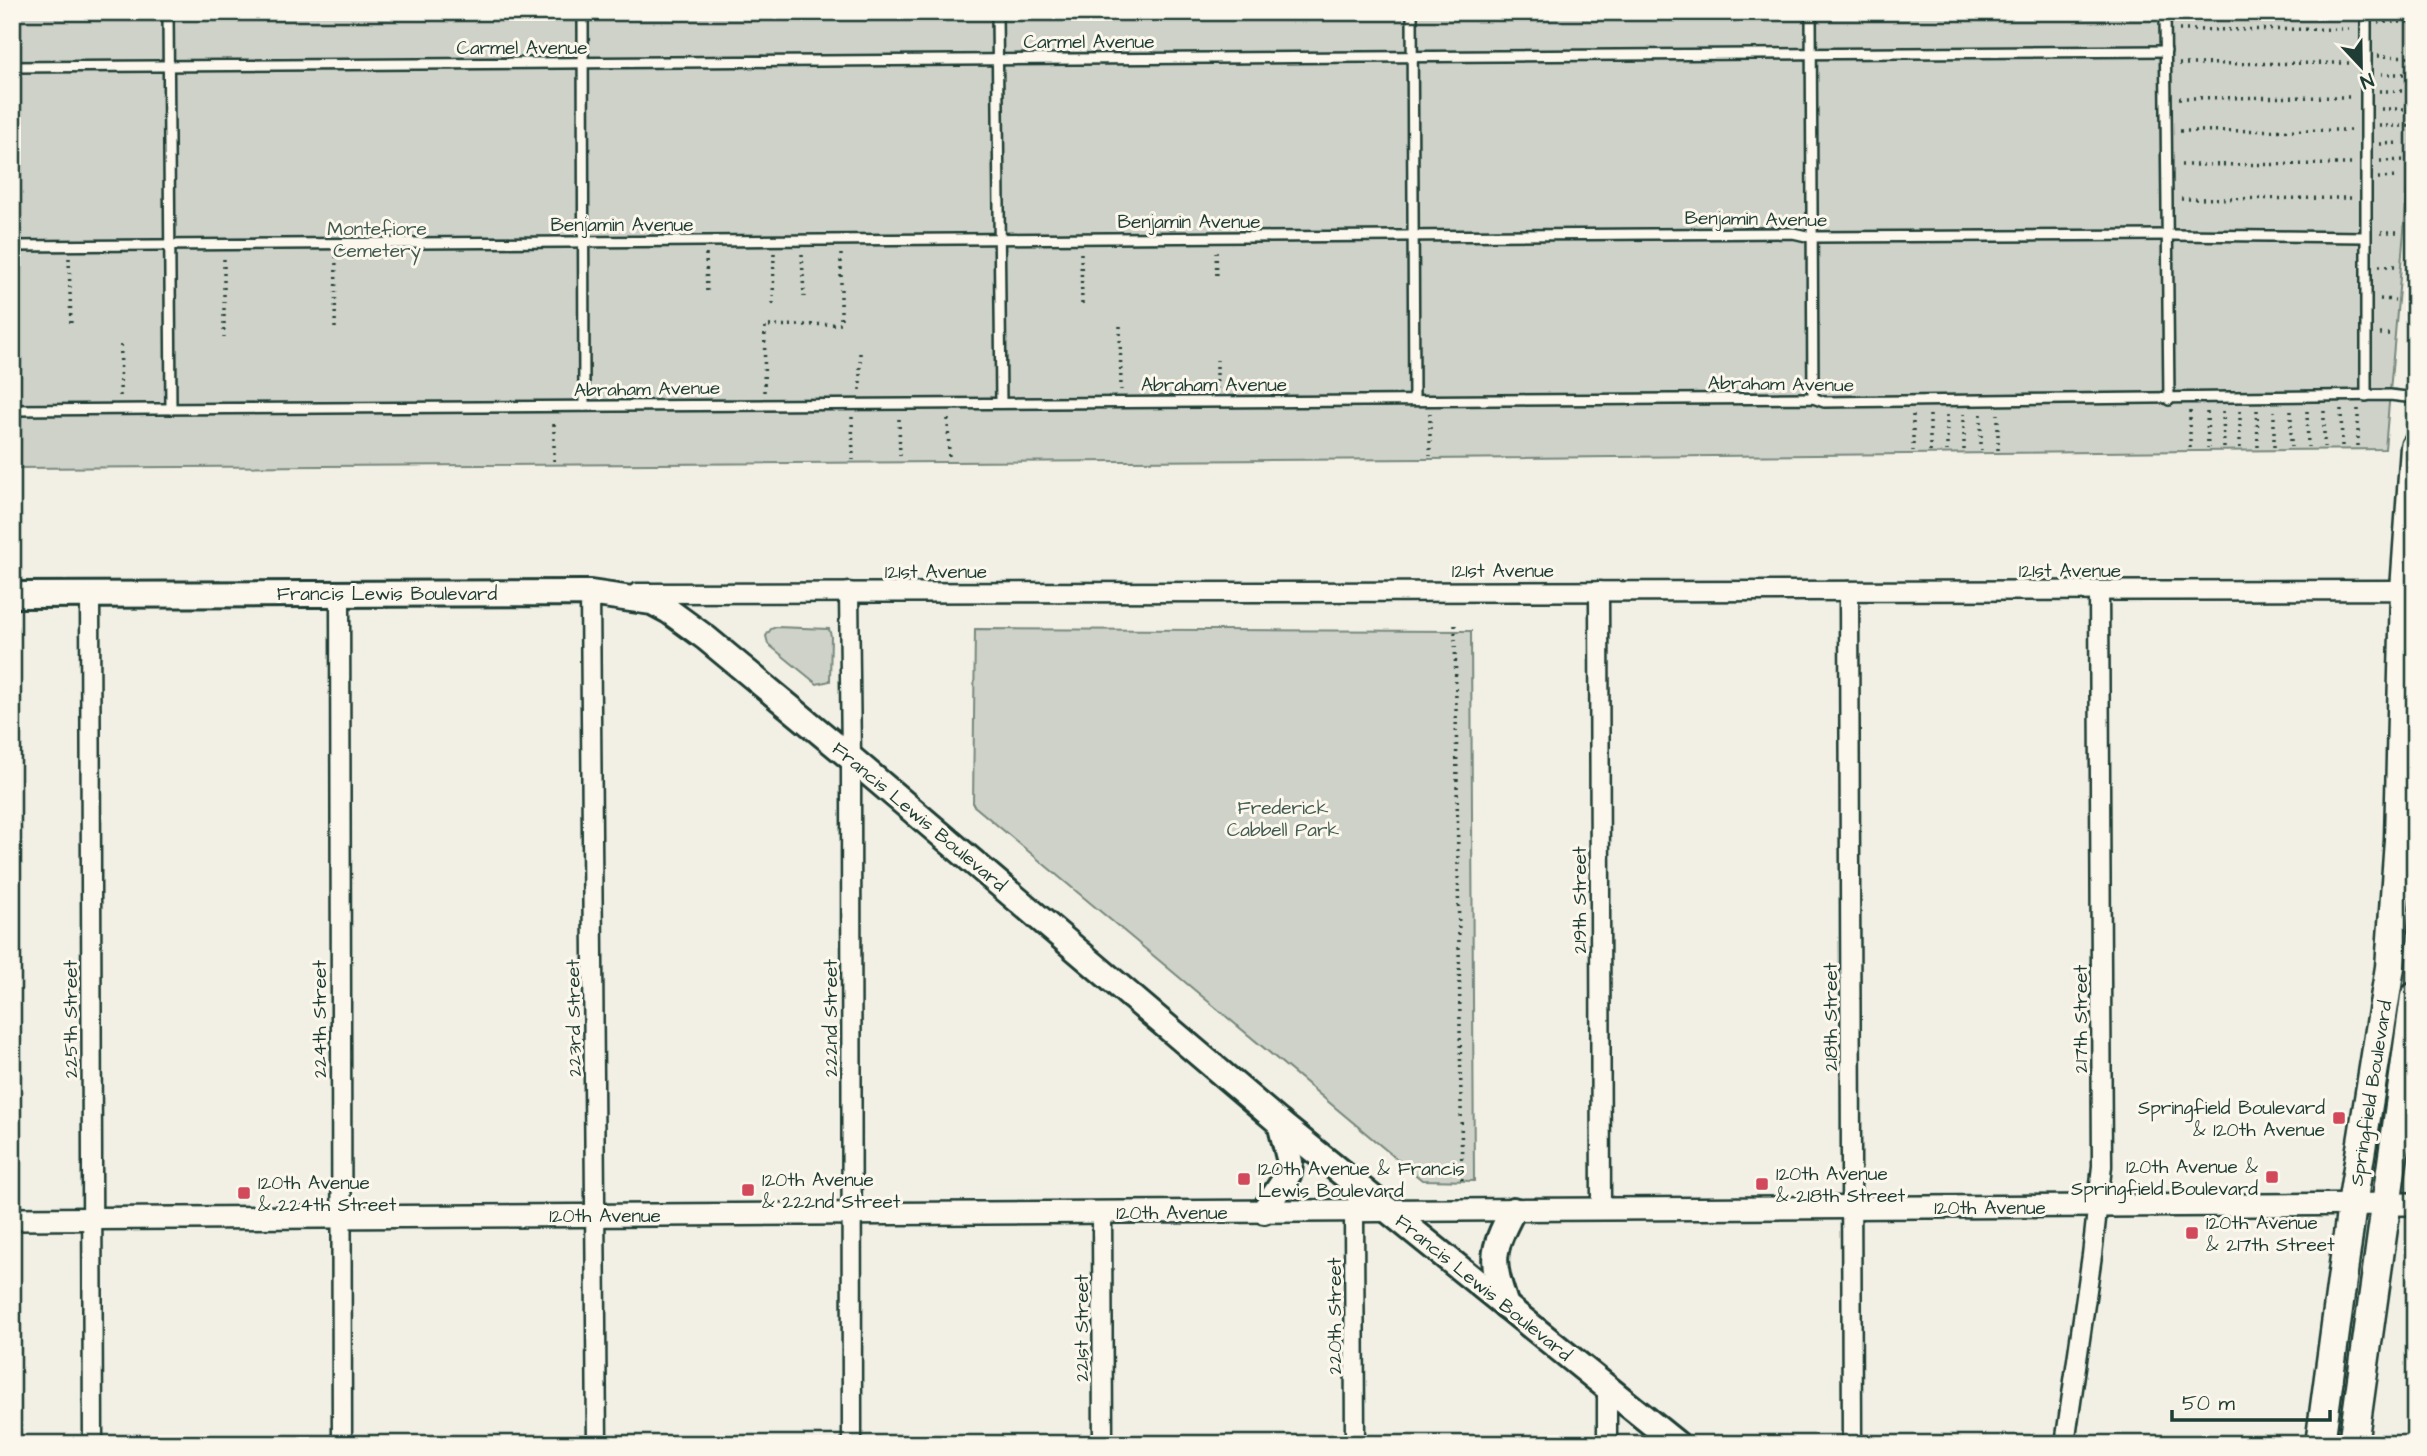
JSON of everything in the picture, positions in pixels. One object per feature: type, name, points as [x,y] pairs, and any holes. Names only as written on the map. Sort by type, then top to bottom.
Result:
[{"type":"main road","name":"Springfield Boulevard","points":[[2320,1444],[2352,1205],[2390,967],[2399,840],[2415,447]]},
{"type":"main road","name":"Francis Lewis Boulevard","points":[[12,595],[590,593],[652,603],[669,611],[706,638],[852,758],[1280,1123],[1358,1200],[1388,1211],[1677,1444]]},
{"type":"main road","name":"Springfield Boulevard","points":[[2353,1444],[2415,997]]},
{"type":"main road","points":[[1264,1211],[1289,1173],[1290,1162],[1280,1123]]},
{"type":"main road","points":[[1506,1306],[1494,1269],[1494,1254],[1499,1237],[1513,1210]]},
{"type":"street","name":"219th Street","points":[[1599,591],[1601,1209]]},
{"type":"street","name":"218th Street","points":[[1849,591],[1852,1444]]},
{"type":"street","name":"217th Street","points":[[2065,1444],[2102,1166],[2099,591]]},
{"type":"street","name":"222nd Street","points":[[849,592],[852,758],[852,1444]]},
{"type":"street","name":"121st Avenue","points":[[590,593],[2410,592]]},
{"type":"street","name":"224th Street","points":[[340,593],[342,1444]]},
{"type":"street","name":"223rd Street","points":[[590,593],[597,1444]]},
{"type":"street","name":"225th Street","points":[[90,595],[88,673],[93,1444]]},
{"type":"street","name":"120th Avenue","points":[[12,1219],[1264,1211],[1358,1200]]},
{"type":"street","name":"220th Street","points":[[1355,1444],[1358,1200]]},
{"type":"street","name":"120th Avenue","points":[[1388,1211],[2415,1204]]},
{"type":"street","name":"221st Street","points":[[1102,1213],[1103,1444]]},
{"type":"street","points":[[1607,1386],[1607,1444]]},
{"type":"lane","points":[[168,12],[171,409]]},
{"type":"lane","points":[[583,12],[584,406]]},
{"type":"lane","points":[[997,12],[1001,403]]},
{"type":"lane","points":[[1412,12],[1414,400]]},
{"type":"lane","points":[[1811,12],[1813,398]]},
{"type":"lane","points":[[2165,12],[2169,400]]},
{"type":"lane","points":[[2362,396],[2367,198],[2366,21]]},
{"type":"lane","name":"Carmel Avenue","points":[[12,67],[2166,51]]},
{"type":"lane","name":"Benjamin Avenue","points":[[12,246],[1793,233],[1811,237],[2365,237]]},
{"type":"lane","name":"Abraham Avenue","points":[[13,410],[1813,398],[1824,402],[1930,402],[2341,396],[2415,398]]},
{"type":"path","points":[[2165,30],[2366,21],[2415,22]]},
{"type":"path","points":[[2166,64],[2415,57]]},
{"type":"path","points":[[2367,74],[2413,74]]},
{"type":"path","points":[[2167,98],[2412,91]]},
{"type":"path","points":[[2367,108],[2410,109]]},
{"type":"path","points":[[2167,131],[2409,126]]},
{"type":"path","points":[[2367,144],[2400,143]]},
{"type":"path","points":[[2168,165],[2406,160]]},
{"type":"path","points":[[2168,200],[2367,198]]},
{"type":"path","points":[[1216,238],[1217,278]]},
{"type":"path","points":[[1080,239],[1082,304]]},
{"type":"path","points":[[764,405],[765,326],[841,324],[841,240]]},
{"type":"path","points":[[706,241],[707,296]]},
{"type":"path","points":[[773,304],[774,241]]},
{"type":"path","points":[[802,241],[804,297]]},
{"type":"path","points":[[224,244],[224,337]]},
{"type":"path","points":[[335,328],[336,244]]},
{"type":"path","points":[[69,245],[71,326]]},
{"type":"path","points":[[1121,326],[1121,402]]},
{"type":"path","points":[[120,409],[121,341]]},
{"type":"path","points":[[853,460],[860,353]]},
{"type":"path","points":[[1217,360],[1217,402]]},
{"type":"path","points":[[2341,396],[2342,446]]},
{"type":"path","points":[[2358,446],[2362,396]]},
{"type":"path","points":[[2290,397],[2291,447]]},
{"type":"path","points":[[2307,397],[2308,447]]},
{"type":"path","points":[[2324,397],[2324,447]]},
{"type":"path","points":[[2240,398],[2240,447]]},
{"type":"path","points":[[2257,398],[2258,447]]},
{"type":"path","points":[[2274,398],[2274,447]]},
{"type":"path","points":[[2189,399],[2190,448]]},
{"type":"path","points":[[2206,399],[2208,448]]},
{"type":"path","points":[[2223,399],[2224,448]]},
{"type":"path","points":[[1430,400],[1430,456]]},
{"type":"path","points":[[1947,401],[1947,451]]},
{"type":"path","points":[[1964,401],[1964,450]]},
{"type":"path","points":[[1981,401],[1981,450]]},
{"type":"path","points":[[1998,401],[1998,450]]},
{"type":"path","points":[[1913,402],[1913,451]]},
{"type":"path","points":[[1930,402],[1930,452]]},
{"type":"path","points":[[947,403],[949,459]]},
{"type":"path","points":[[899,404],[901,459]]},
{"type":"path","points":[[554,407],[554,461]]},
{"type":"path","points":[[13,410],[13,465]]},
{"type":"path","points":[[1455,625],[1462,1183]]},
{"type":"green space","name":"Montefiore Cemetery","points":[[12,12],[2415,12],[2415,105],[2385,449],[1428,459],[12,468]]},
{"type":"green space","points":[[776,627],[829,629],[830,681],[817,684],[768,644],[766,636]]},
{"type":"green space","name":"Frederick Cabbell Park","points":[[975,629],[1471,631],[1474,1181],[1422,1180],[973,805]]},
{"type":"place","name":"Springfield Boulevard & 120th Avenue","points":[[2339,1118]]},
{"type":"place","name":"120th Avenue & Springfield Boulevard","points":[[2272,1177]]},
{"type":"place","name":"120th Avenue & Francis Lewis Boulevard","points":[[1244,1179]]},
{"type":"place","name":"120th Avenue & 218th Street","points":[[1762,1184]]},
{"type":"place","name":"120th Avenue & 222nd Street","points":[[748,1190]]},
{"type":"place","name":"120th Avenue & 224th Street","points":[[244,1193]]},
{"type":"place","name":"120th Avenue & 217th Street","points":[[2192,1233]]}]
